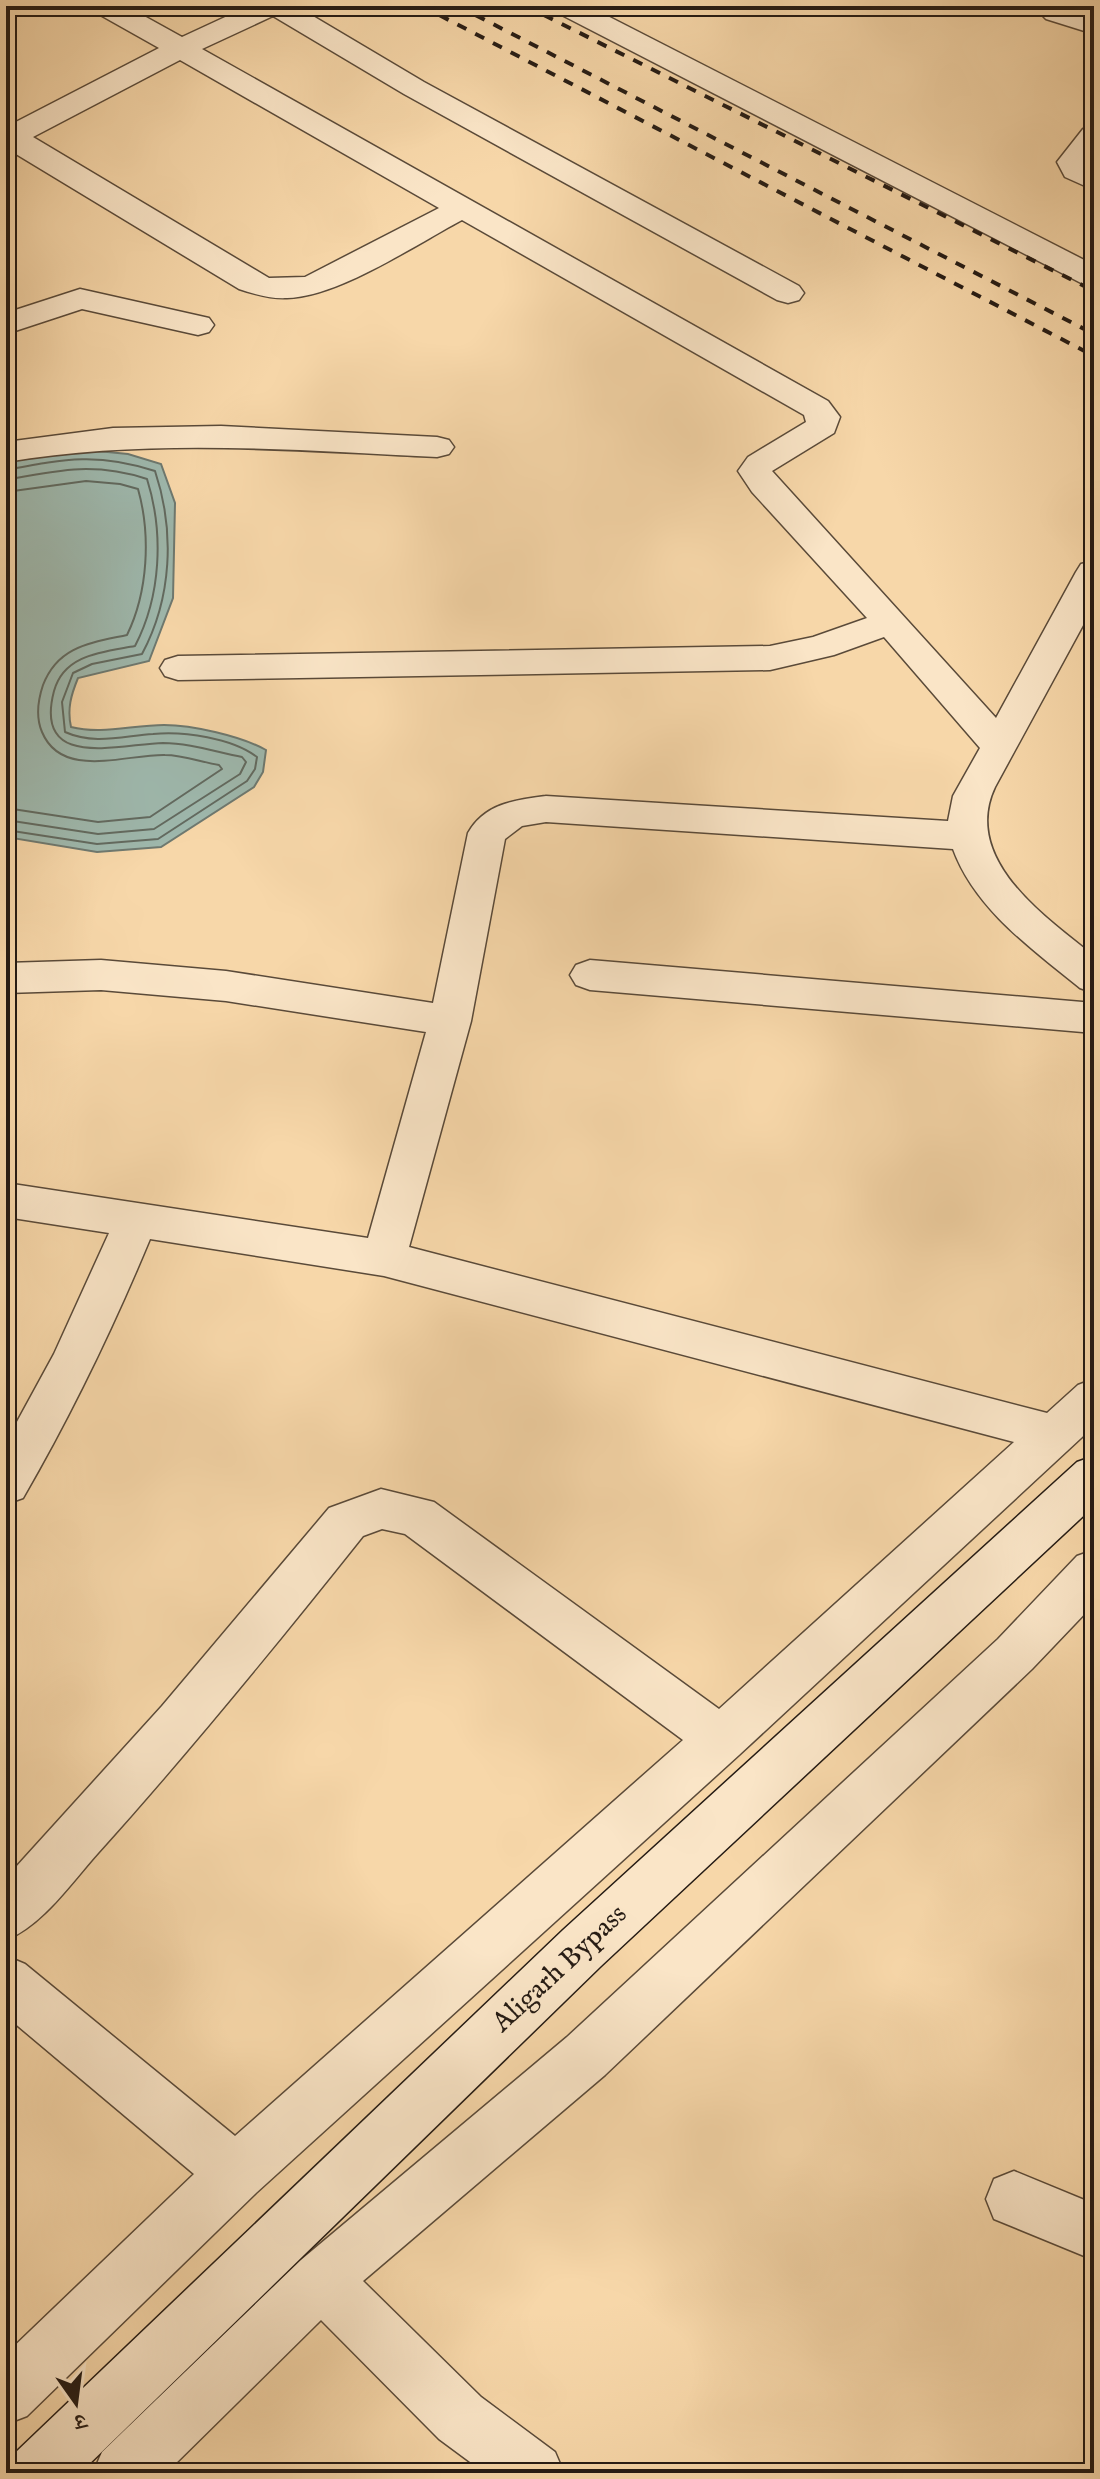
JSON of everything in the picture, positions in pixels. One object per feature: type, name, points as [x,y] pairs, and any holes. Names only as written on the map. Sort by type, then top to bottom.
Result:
[{"type":"street","points":[[105,6],[816,408],[823,417],[822,426],[760,464],[755,471],[764,485],[1000,746]]},
{"type":"street","points":[[8,136],[180,49],[274,6],[414,88],[788,293]]},
{"type":"street","points":[[566,6],[1094,277]]},
{"type":"street","points":[[1047,6],[1056,13],[1094,25]]},
{"type":"street","points":[[1094,135],[1072,162],[1076,171],[1094,181]]},
{"type":"street","points":[[8,136],[250,282],[271,290],[292,291],[316,284],[460,209]]},
{"type":"street","points":[[6,324],[80,299],[101,301],[198,325]]},
{"type":"street","points":[[6,452],[41,444],[118,437],[211,437],[437,447]]},
{"type":"street","points":[[1094,572],[967,810],[968,836],[982,869],[1017,914],[1094,978]]},
{"type":"street","points":[[178,668],[770,658],[821,647],[891,622]]},
{"type":"street","points":[[384,1258],[450,1021],[487,833],[511,814],[546,809],[968,836]]},
{"type":"street","points":[[6,978],[101,975],[226,986],[450,1021]]},
{"type":"street","points":[[590,975],[1094,1018]]},
{"type":"street","points":[[6,1200],[384,1258],[1055,1434]]},
{"type":"street","points":[[6,1484],[38,1432],[86,1336],[137,1218]]},
{"type":"street","points":[[6,2395],[236,2173],[721,1739],[1094,1398]]},
{"type":"street","name":"Aligarh Bypass","points":[[37,2473],[582,1948],[1094,1476]]},
{"type":"street","points":[[6,1915],[94,1823],[186,1718],[346,1522],[381,1509],[417,1516],[721,1739]]},
{"type":"street","points":[[123,2473],[321,2280],[586,2056],[1015,1654],[1094,1571]]},
{"type":"street","points":[[6,1982],[236,2173]]},
{"type":"street","points":[[1014,2199],[1094,2232]]},
{"type":"street","points":[[321,2280],[460,2418],[534,2473]]},
{"type":"water","points":[[77,449],[128,454],[161,464],[175,503],[173,598],[149,661],[78,678],[70,702],[71,727],[106,730],[164,725],[188,727],[230,736],[266,750],[263,772],[254,787],[161,847],[97,852],[6,837],[6,462]]},
{"type":"railway","points":[[422,6],[1094,356]]},
{"type":"railway","points":[[458,6],[1094,334]]},
{"type":"railway","points":[[526,6],[1094,291]]}]
